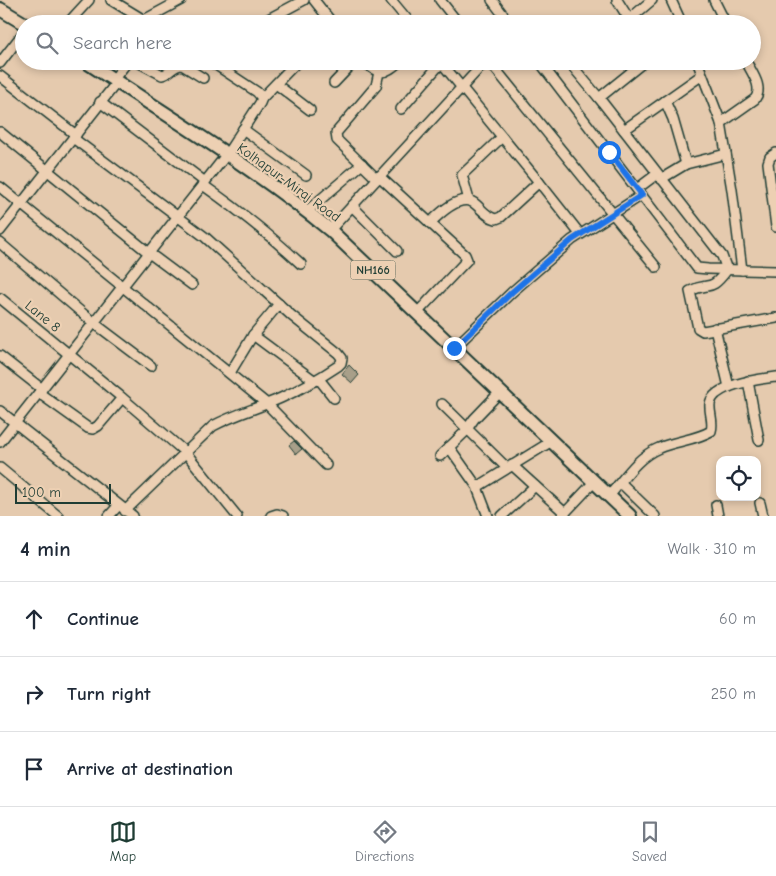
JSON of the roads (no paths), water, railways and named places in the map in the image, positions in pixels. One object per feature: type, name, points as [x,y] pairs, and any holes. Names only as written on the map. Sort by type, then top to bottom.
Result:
[{"type":"highway","points":[[0,10],[15,18]]},
{"type":"highway","name":"Kolhapur-Miraj Road","points":[[98,70],[227,154],[307,211],[330,230],[630,516]]},
{"type":"street","points":[[75,15],[88,0]]},
{"type":"street","points":[[111,0],[136,15]]},
{"type":"street","points":[[158,15],[181,0]]},
{"type":"street","points":[[276,15],[304,0]]},
{"type":"street","points":[[314,0],[326,15]]},
{"type":"street","points":[[392,0],[404,15]]},
{"type":"street","points":[[440,0],[452,15]]},
{"type":"street","points":[[492,0],[503,15]]},
{"type":"street","points":[[617,0],[623,15]]},
{"type":"street","points":[[671,0],[678,15]]},
{"type":"street","points":[[714,0],[722,15]]},
{"type":"street","points":[[632,15],[646,2]]},
{"type":"street","points":[[0,63],[15,44]]},
{"type":"street","points":[[0,231],[100,102],[122,70]]},
{"type":"street","points":[[152,70],[162,76],[171,70]]},
{"type":"street","points":[[190,70],[203,78]]},
{"type":"street","points":[[224,70],[257,92],[262,98]]},
{"type":"street","points":[[0,442],[227,154],[262,98],[289,70]]},
{"type":"street","points":[[334,83],[346,70]]},
{"type":"street","points":[[374,70],[379,72],[386,70]]},
{"type":"street","points":[[402,109],[434,70]]},
{"type":"street","points":[[447,70],[580,234]]},
{"type":"street","points":[[330,230],[479,70]]},
{"type":"street","points":[[495,70],[656,266]]},
{"type":"street","points":[[546,70],[697,268],[776,271]]},
{"type":"street","points":[[576,70],[719,252],[727,270]]},
{"type":"street","points":[[599,98],[632,70]]},
{"type":"street","points":[[700,70],[721,123],[742,270]]},
{"type":"street","points":[[721,123],[758,96],[758,85],[750,70]]},
{"type":"street","points":[[379,72],[376,86],[335,136],[362,164],[430,223],[467,260],[417,313]]},
{"type":"street","points":[[624,130],[702,75]]},
{"type":"street","points":[[0,76],[205,237],[279,304],[341,356],[341,363],[317,380],[267,404],[213,426],[122,511],[109,516]]},
{"type":"street","points":[[276,84],[310,110]]},
{"type":"street","points":[[665,101],[673,119],[686,164]]},
{"type":"street","points":[[100,102],[275,239],[301,264]]},
{"type":"street","points":[[243,129],[306,175]]},
{"type":"street","points":[[0,132],[149,253],[192,285]]},
{"type":"street","points":[[502,137],[462,175],[469,200],[488,217],[496,219],[501,217],[539,182]]},
{"type":"street","points":[[776,153],[770,157],[768,163],[775,203],[776,227]]},
{"type":"street","points":[[454,348],[512,292],[580,234],[613,214],[659,176],[686,164],[726,154]]},
{"type":"street","points":[[307,211],[362,164]]},
{"type":"street","points":[[0,187],[267,404],[326,465]]},
{"type":"street","points":[[430,223],[448,206],[469,200]]},
{"type":"street","points":[[352,206],[397,251]]},
{"type":"street","points":[[0,243],[94,322],[151,366]]},
{"type":"street","points":[[724,260],[740,258]]},
{"type":"street","points":[[727,270],[715,284],[709,287],[692,289],[690,293],[698,328],[703,330],[776,318]]},
{"type":"street","name":"Lane 8","points":[[0,298],[186,453],[238,516]]},
{"type":"street","points":[[230,373],[253,335],[279,304]]},
{"type":"street","points":[[715,328],[729,387]]},
{"type":"street","points":[[253,335],[317,380],[334,398]]},
{"type":"street","points":[[0,356],[40,391],[93,430],[122,398]]},
{"type":"street","points":[[609,496],[638,462],[648,454],[659,448],[711,431],[710,405],[711,400],[716,395],[729,387],[776,376]]},
{"type":"street","points":[[748,382],[759,440]]},
{"type":"street","points":[[440,456],[500,392]]},
{"type":"street","points":[[442,404],[509,467],[535,486],[564,515],[594,482]]},
{"type":"street","points":[[0,411],[122,511]]},
{"type":"street","points":[[478,488],[552,441]]},
{"type":"street","points":[[449,447],[478,488],[488,516]]},
{"type":"street","points":[[0,468],[58,516]]},
{"type":"street","points":[[620,483],[655,516]]},
{"type":"street","points":[[502,516],[535,486]]},
{"type":"street","points":[[760,503],[763,516]]},
{"type":"street","points":[[716,505],[718,516]]},
{"type":"street","points":[[272,516],[277,514],[282,516]]}]
